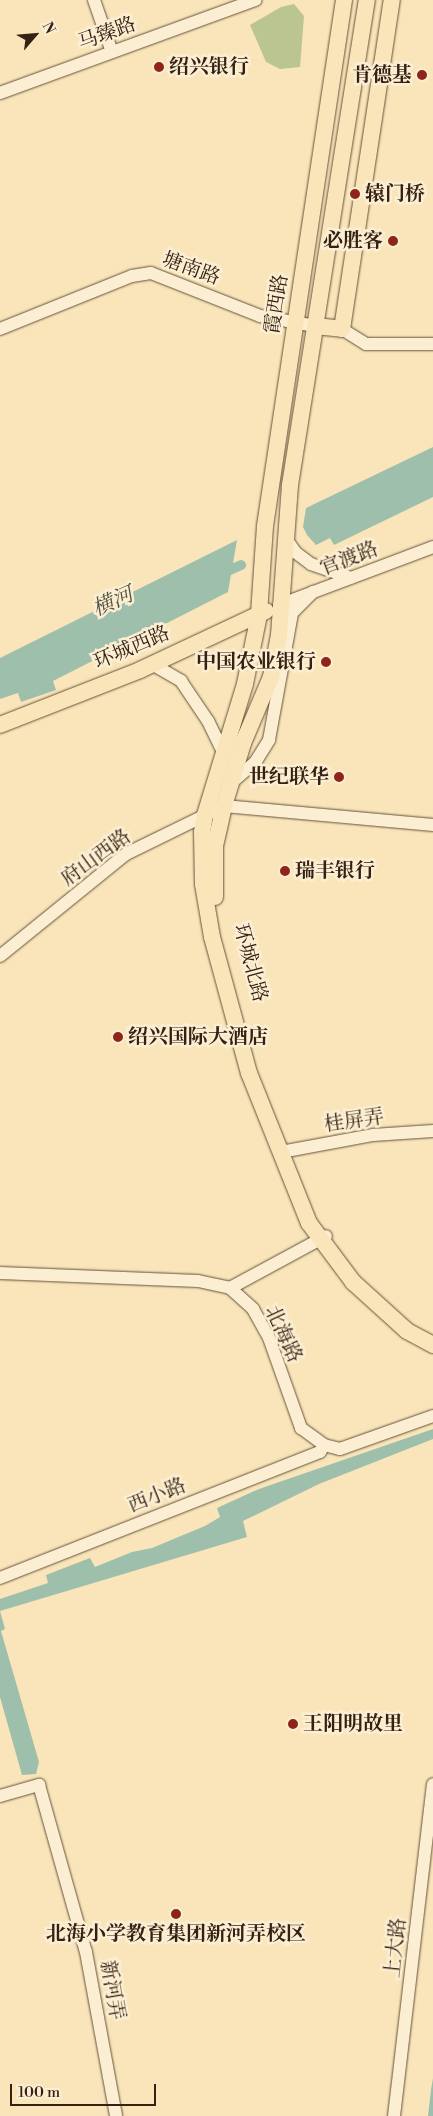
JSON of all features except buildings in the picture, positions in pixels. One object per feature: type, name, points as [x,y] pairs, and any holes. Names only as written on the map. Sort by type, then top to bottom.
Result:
[{"type":"main road","name":"霞西路","points":[[259,615],[265,526],[344,0]]},
{"type":"main road","name":"霞西路","points":[[279,605],[284,569],[287,513],[367,0]]},
{"type":"main road","points":[[315,326],[342,329],[392,0]]},
{"type":"main road","name":"环城西路","points":[[0,725],[152,664],[279,605]]},
{"type":"main road","name":"环城北路","points":[[279,605],[279,634],[271,677],[243,743],[224,806],[214,871],[218,928],[258,1072],[309,1223],[324,1238],[357,1279],[410,1324],[433,1336]]},
{"type":"main road","name":"环城北路","points":[[259,615],[245,684],[205,815],[202,832],[203,884],[212,938],[249,1073],[284,1151]]},
{"type":"main road","name":"环城北路","points":[[324,1238],[353,1282],[407,1331],[433,1345]]},
{"type":"street","points":[[94,0],[112,52]]},
{"type":"street","name":"马臻路","points":[[0,93],[256,0]]},
{"type":"street","name":"塘南路","points":[[0,329],[132,276],[151,273],[260,316],[315,326]]},
{"type":"street","points":[[342,329],[366,344],[433,344]]},
{"type":"street","points":[[286,537],[296,552],[311,564],[351,578]]},
{"type":"street","name":"官渡路","points":[[279,605],[433,547]]},
{"type":"street","points":[[230,784],[256,761],[269,740],[292,613],[313,592]]},
{"type":"street","points":[[152,664],[181,681],[208,721],[224,754]]},
{"type":"street","points":[[224,806],[433,824]]},
{"type":"street","name":"府山西路","points":[[0,956],[126,854],[224,806]]},
{"type":"street","name":"桂屏弄","points":[[284,1151],[373,1135],[433,1131]]},
{"type":"street","points":[[0,1273],[198,1281],[230,1288],[324,1238]]},
{"type":"street","name":"北海路","points":[[230,1288],[253,1309],[269,1338],[301,1428],[324,1445]]},
{"type":"street","points":[[324,1445],[340,1449],[433,1416]]},
{"type":"street","name":"西小路","points":[[0,1578],[320,1452],[324,1445]]},
{"type":"street","name":"上大路","points":[[394,2116],[433,1784]]},
{"type":"street","name":"新河弄","points":[[0,1796],[40,1785],[86,1952],[116,2116]]},
{"type":"green space","points":[[294,4],[304,16],[300,67],[280,69],[266,62],[250,25],[281,7]]},
{"type":"water","points":[[433,447],[433,497],[334,545],[330,538],[316,545],[307,535],[303,527],[306,508]]},
{"type":"water","points":[[237,540],[228,592],[53,681],[56,690],[21,702],[18,693],[0,699],[0,658]]},
{"type":"water","points":[[433,1429],[433,1439],[319,1484],[243,1521],[247,1537],[0,1611],[0,1599],[48,1583],[46,1575],[90,1558],[95,1567],[132,1552],[152,1548],[205,1526],[220,1517],[217,1508],[259,1489]]},
{"type":"water","points":[[0,1611],[5,1629],[1,1631],[39,1762],[36,1774],[22,1775],[0,1697]]},
{"type":"water","points":[[433,2078],[433,2116],[428,2116],[431,2090]]},
{"type":"waterway","name":"横河","points":[[221,574],[241,565]]},
{"type":"waterway","points":[[349,1460],[379,1449]]},
{"type":"place","name":"绍兴银行","points":[[159,67]]},
{"type":"place","name":"肯德基","points":[[422,75]]},
{"type":"place","name":"辕门桥","points":[[355,194]]},
{"type":"place","name":"必胜客","points":[[393,241]]},
{"type":"place","name":"中国农业银行","points":[[326,662]]},
{"type":"place","name":"世纪联华","points":[[339,777]]},
{"type":"place","name":"瑞丰银行","points":[[285,871]]},
{"type":"place","name":"绍兴国际大酒店","points":[[118,1037]]},
{"type":"place","name":"王阳明故里","points":[[293,1724]]},
{"type":"place","name":"北海小学教育集团新河弄校区","points":[[176,1914]]}]
